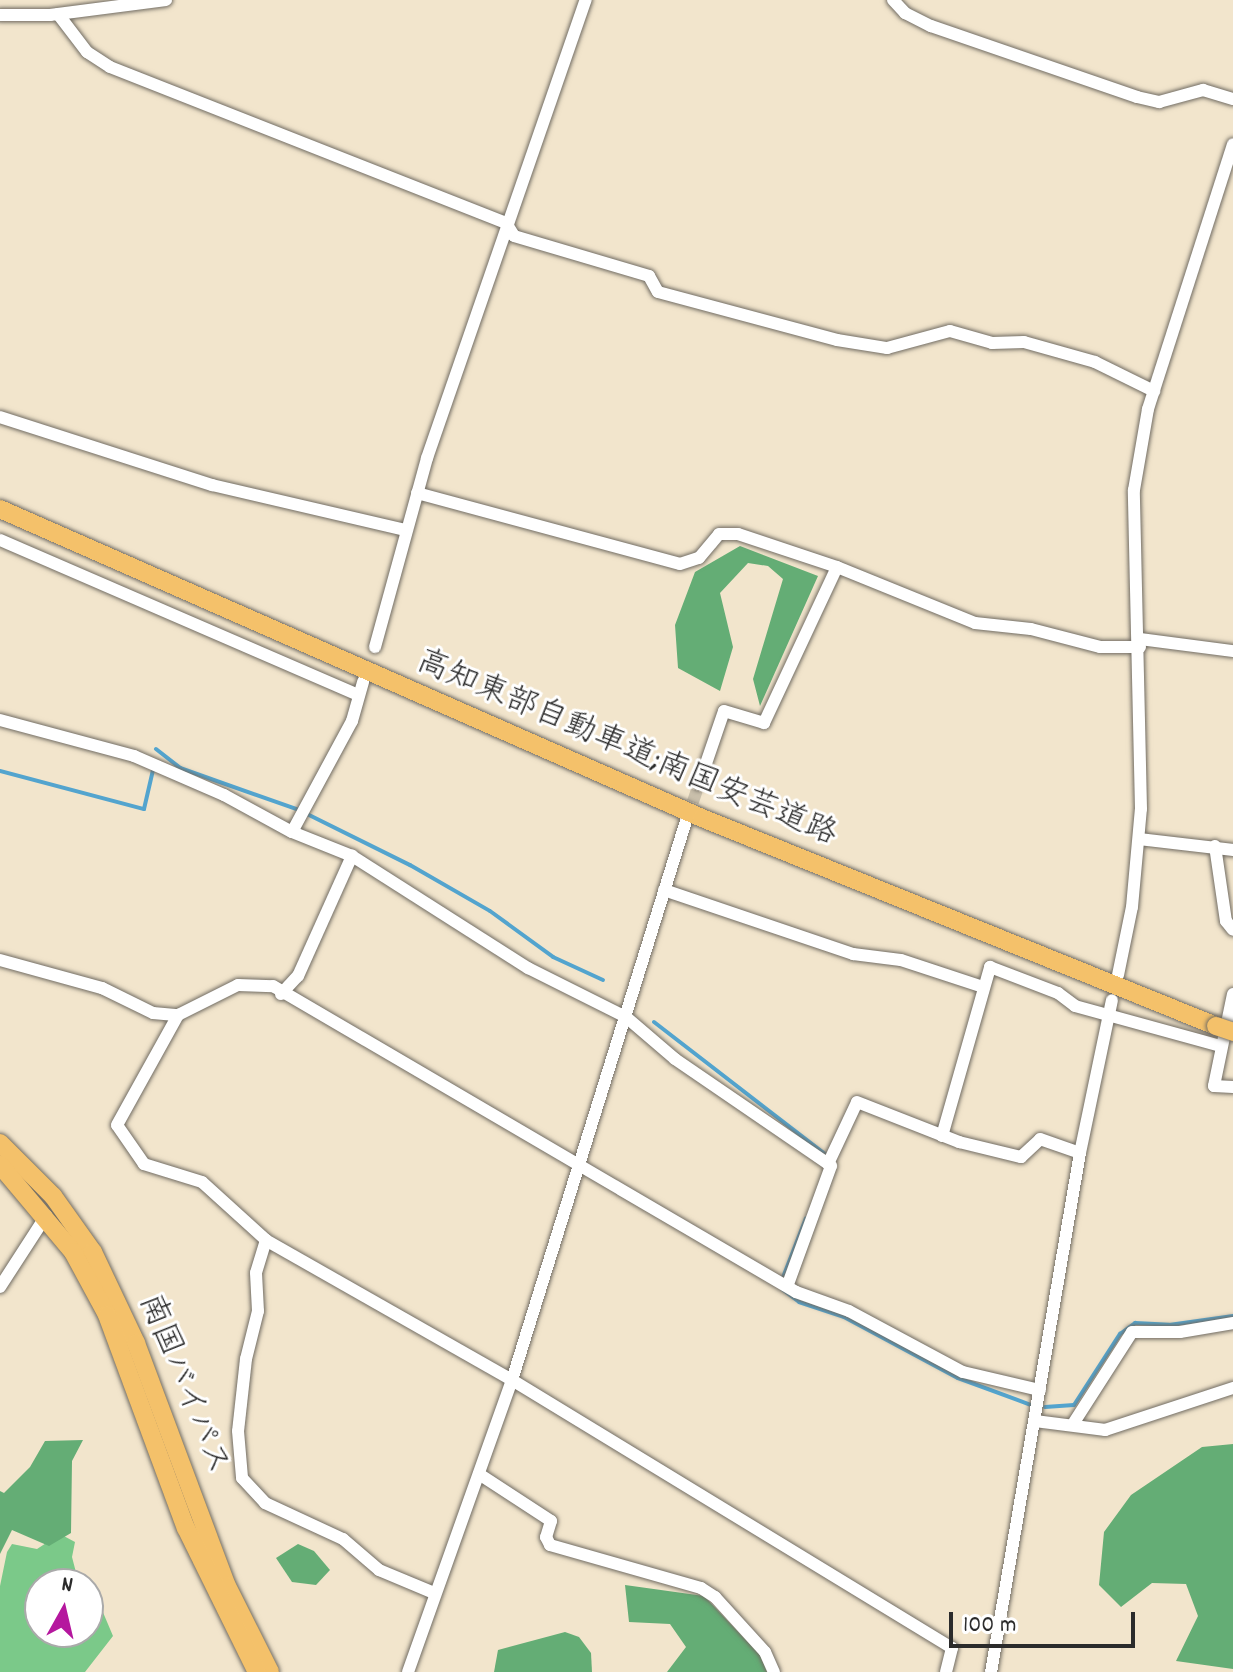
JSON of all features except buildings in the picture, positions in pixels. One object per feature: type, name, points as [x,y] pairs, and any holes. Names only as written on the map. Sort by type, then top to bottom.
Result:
[{"type":"highway","name":"高知東部自動車道;南国安芸道路","points":[[0,509],[702,818],[1223,1035]]},
{"type":"highway","name":"南国バイパス","points":[[0,1143],[53,1196],[93,1252],[136,1343],[227,1586],[270,1672]]},
{"type":"highway","name":"南国バイパス","points":[[0,1165],[46,1216],[73,1252],[107,1315],[186,1528],[257,1672]]},
{"type":"street","points":[[0,15],[58,14],[166,0]]},
{"type":"street","points":[[375,647],[417,493],[506,223],[586,0]]},
{"type":"street","points":[[893,0],[905,13],[931,26],[1137,97],[1159,102],[1203,90],[1233,99]]},
{"type":"street","points":[[58,14],[87,52],[110,67],[506,223],[514,236],[649,276],[658,292],[837,340],[887,348],[950,331],[992,343],[1024,342],[1095,362],[1154,391]]},
{"type":"street","points":[[1118,975],[1139,839],[1140,643],[1134,490],[1154,391],[1233,144]]},
{"type":"street","points":[[0,417],[212,485],[406,530]]},
{"type":"street","points":[[417,493],[680,564],[690,564],[727,533],[837,567],[975,623],[1031,629],[1100,647],[1140,643],[1233,651]]},
{"type":"street","points":[[0,540],[360,689],[352,721],[304,804],[292,832]]},
{"type":"street","points":[[699,784],[724,711],[764,723],[837,567]]},
{"type":"street","points":[[0,720],[134,756],[224,795],[292,832],[352,856],[528,968],[626,1017],[675,1059],[828,1164]]},
{"type":"street","points":[[408,1672],[512,1380],[686,821]]},
{"type":"street","points":[[1139,839],[1233,850]]},
{"type":"street","points":[[1215,846],[1226,921],[1233,930]]},
{"type":"street","points":[[281,994],[298,976],[352,856]]},
{"type":"street","points":[[664,890],[853,954],[901,960],[983,987]]},
{"type":"street","points":[[0,960],[102,988],[153,1013],[178,1015],[238,985],[273,986],[281,994],[782,1280],[963,1372],[1040,1390]]},
{"type":"street","points":[[942,1136],[990,967],[1058,993],[1075,1006],[1111,1007],[1223,1035]]},
{"type":"street","points":[[1233,994],[1214,1086],[1233,1087]]},
{"type":"street","points":[[996,1670],[997,1648],[1080,1153],[1111,1007]]},
{"type":"street","points":[[178,1015],[117,1125],[144,1164],[202,1182],[266,1240],[512,1380],[952,1648],[946,1672]]},
{"type":"street","points":[[782,1280],[827,1184],[828,1164],[857,1102],[942,1136],[1021,1157],[1040,1139],[1080,1153]]},
{"type":"street","points":[[0,1287],[46,1216]]},
{"type":"street","points":[[266,1240],[256,1273],[258,1311],[246,1359],[238,1431],[242,1478],[265,1503],[343,1539],[379,1570],[434,1593]]},
{"type":"street","points":[[1073,1424],[1132,1332],[1180,1332],[1233,1323]]},
{"type":"street","points":[[1035,1421],[1105,1430],[1132,1425],[1233,1388]]},
{"type":"street","points":[[479,1474],[551,1521],[546,1537],[550,1545],[701,1588],[715,1597],[765,1652],[774,1672]]},
{"type":"green space","points":[[740,546],[818,576],[760,706],[753,679],[783,579],[768,566],[748,563],[720,593],[733,647],[720,691],[678,668],[675,625],[695,572]]},
{"type":"green space","points":[[83,1440],[72,1461],[71,1533],[49,1546],[12,1530],[0,1554],[0,1491],[4,1493],[30,1467],[45,1441]]},
{"type":"green space","points":[[1233,1444],[1233,1669],[1176,1661],[1198,1616],[1186,1584],[1152,1583],[1121,1607],[1099,1585],[1104,1532],[1131,1495],[1202,1447]]},
{"type":"green space","points":[[60,1534],[75,1542],[72,1557],[75,1568],[24,1568],[24,1648],[104,1648],[85,1672],[0,1672],[0,1586],[7,1552],[12,1544],[37,1549]]},
{"type":"green space","points":[[298,1544],[314,1551],[330,1570],[316,1585],[292,1582],[276,1558]]},
{"type":"green space","points":[[625,1585],[704,1596],[760,1655],[767,1672],[667,1672],[686,1647],[670,1624],[629,1622]]},
{"type":"green space","points":[[104,1615],[113,1636],[104,1648]]},
{"type":"green space","points":[[565,1632],[579,1637],[591,1653],[592,1672],[494,1672],[498,1650]]},
{"type":"waterway","points":[[156,749],[180,768],[299,810],[410,865],[490,911],[553,957],[603,980]]},
{"type":"waterway","points":[[0,771],[144,809],[153,770]]},
{"type":"waterway","points":[[654,1022],[826,1155]]},
{"type":"waterway","points":[[782,1280],[806,1218]]},
{"type":"waterway","points":[[782,1289],[799,1302],[844,1317],[958,1378],[1031,1405]]},
{"type":"waterway","points":[[1045,1407],[1074,1405],[1120,1334],[1135,1323],[1169,1325],[1233,1316]]},
{"type":"tunnel","points":[[687,819],[699,784]]}]
